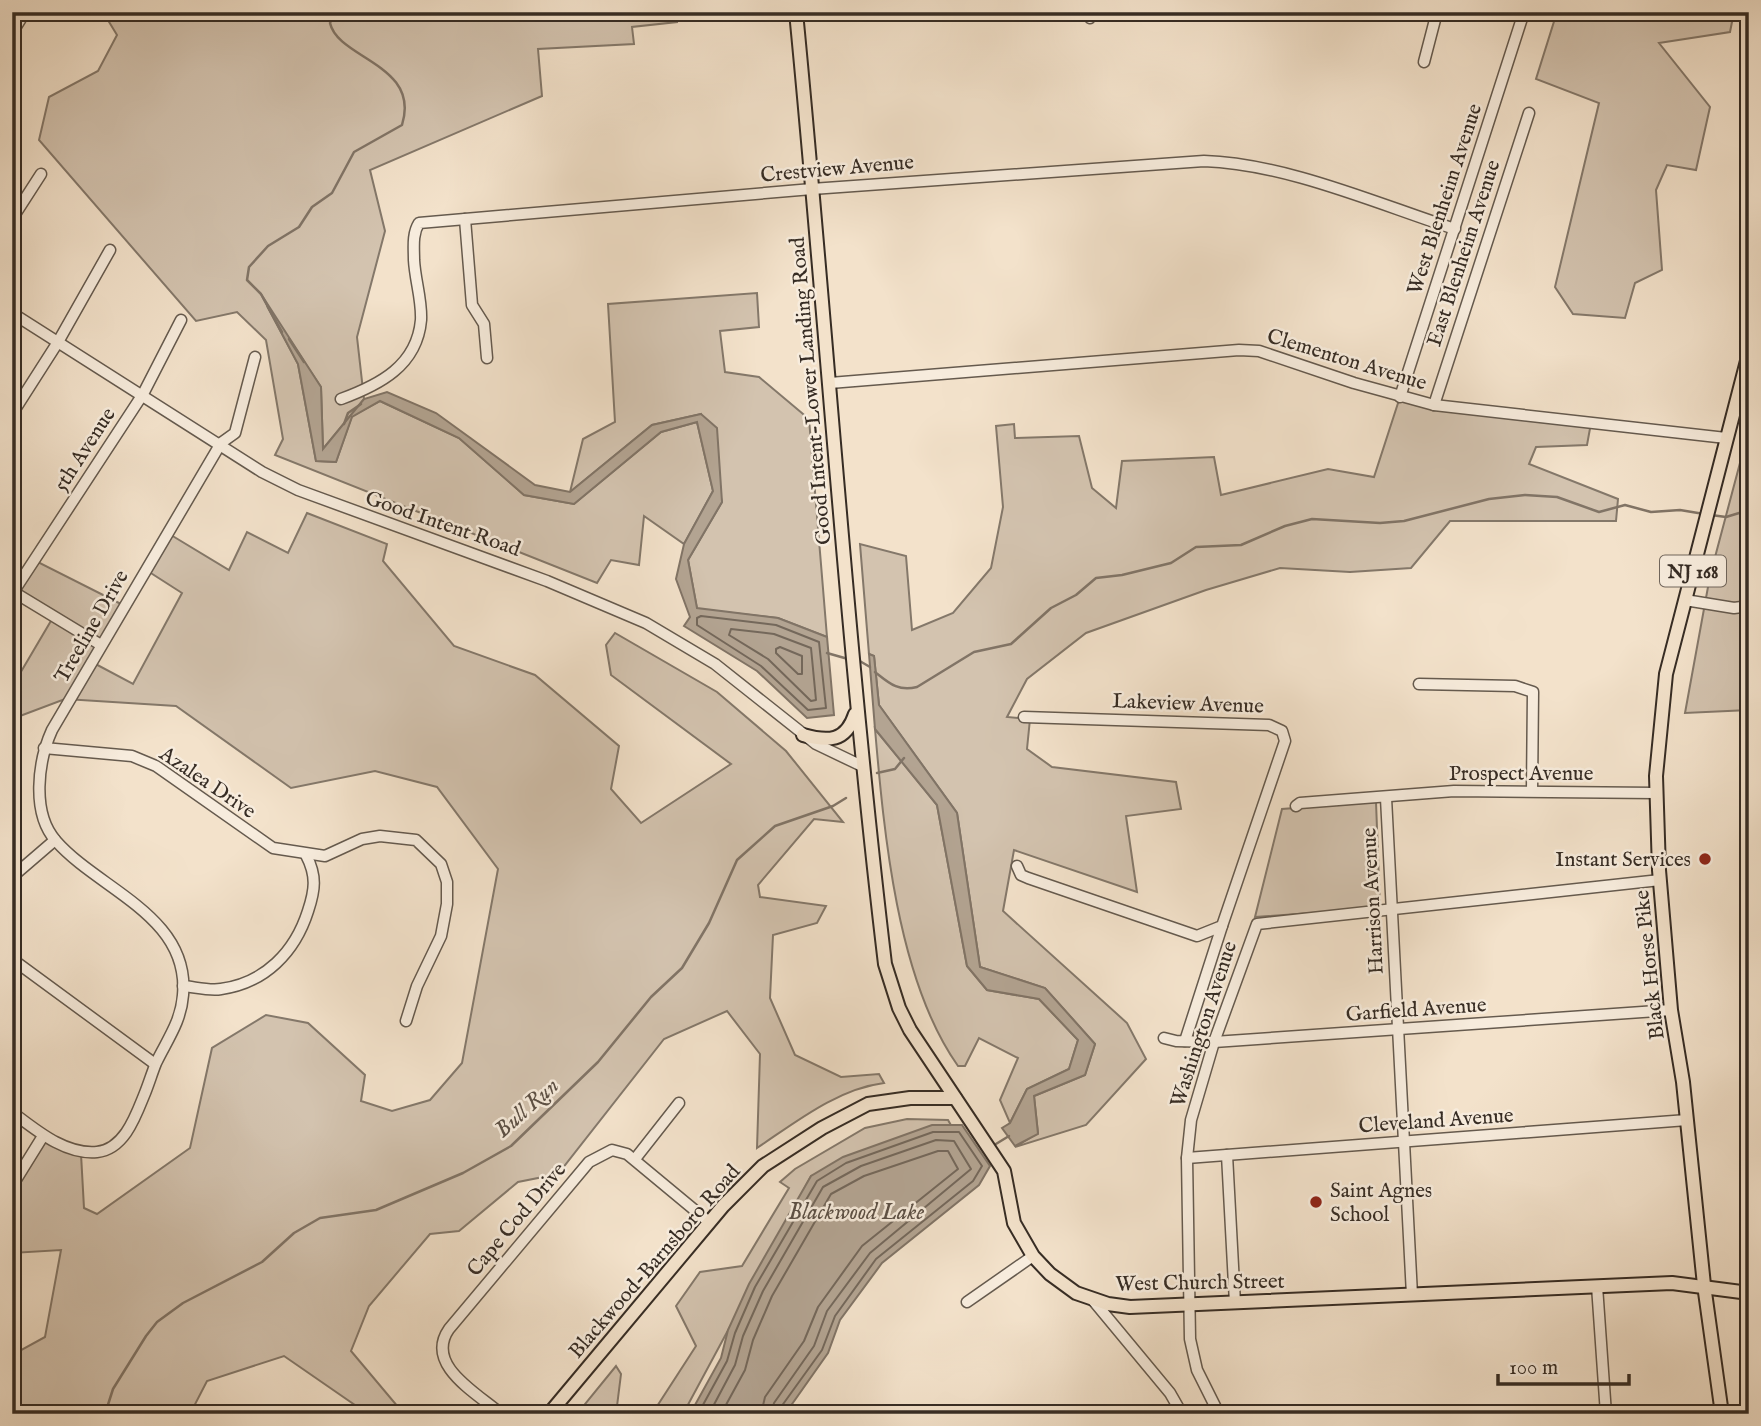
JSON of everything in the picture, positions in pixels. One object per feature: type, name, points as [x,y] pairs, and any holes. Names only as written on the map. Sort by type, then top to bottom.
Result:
[{"type":"main road","name":"Good Intent-Lower Landing Road","points":[[796,12],[862,766]]},
{"type":"main road","name":"Black Horse Pike","points":[[1722,1414],[1671,1010],[1656,793],[1666,674],[1749,353]]},
{"type":"main road","points":[[803,735],[823,740],[840,737],[850,727],[856,707]]},
{"type":"main road","name":"West Church Street","points":[[862,766],[885,964],[891,989],[910,1030],[999,1163],[1007,1180],[1017,1229],[1033,1256],[1062,1284],[1092,1298],[1130,1307],[1597,1286],[1704,1285],[1749,1293]]},
{"type":"main road","name":"Blackwood-Barnsboro Road","points":[[549,1414],[709,1222],[764,1166],[851,1112],[887,1100],[955,1098]]},
{"type":"street","points":[[12,33],[25,12]]},
{"type":"street","points":[[1424,62],[1437,12]]},
{"type":"street","name":"West Blenheim Avenue","points":[[1400,397],[1524,12]]},
{"type":"street","name":"East Blenheim Avenue","points":[[1434,405],[1529,113]]},
{"type":"street","name":"Crestview Avenue","points":[[341,399],[379,385],[394,374],[417,341],[421,319],[414,248],[419,223],[812,189],[1204,161],[1236,162],[1278,172],[1455,229]]},
{"type":"street","points":[[12,219],[41,174]]},
{"type":"street","points":[[465,219],[472,305],[484,324],[487,358]]},
{"type":"street","points":[[12,414],[58,342],[110,250]]},
{"type":"street","name":"Good Intent Road","points":[[12,313],[221,443],[262,472],[318,500],[522,571],[646,623],[715,664],[803,735],[831,753],[862,766]]},
{"type":"street","name":"5th Avenue","points":[[13,592],[143,394],[181,320]]},
{"type":"street","name":"Clementon Avenue","points":[[830,383],[1239,350],[1259,351],[1400,397],[1434,405],[1726,438]]},
{"type":"street","name":"Treeline Drive","points":[[12,1112],[43,1136],[77,1149],[96,1152],[108,1148],[123,1138],[129,1128],[155,1064],[172,1037],[181,1012],[183,986],[180,965],[172,944],[154,922],[55,840],[40,800],[44,748],[101,645],[221,443],[235,433],[255,357]]},
{"type":"street","points":[[13,592],[101,645]]},
{"type":"street","points":[[1685,600],[1734,608],[1749,606]]},
{"type":"street","points":[[1419,684],[1526,688],[1532,692],[1532,791]]},
{"type":"street","name":"Lakeview Avenue","points":[[1024,716],[1277,726],[1285,741],[1267,794]]},
{"type":"street","name":"Azalea Drive","points":[[44,748],[62,752],[132,756],[156,766],[273,848],[306,855]]},
{"type":"street","name":"Prospect Avenue","points":[[1386,799],[1454,791],[1656,793]]},
{"type":"street","name":"Washington Avenue","points":[[1185,1041],[1267,794]]},
{"type":"street","points":[[1296,806],[1300,803],[1386,799]]},
{"type":"street","name":"Harrison Avenue","points":[[1386,799],[1412,1294]]},
{"type":"street","points":[[183,986],[220,990],[265,973],[285,956],[299,937],[316,885],[306,855],[326,856],[362,839],[380,836],[416,840],[441,864],[447,882],[441,936],[417,986],[406,1021]]},
{"type":"street","points":[[12,877],[55,840]]},
{"type":"street","name":"Washington Avenue","points":[[1017,866],[1021,875],[1028,878],[1197,936],[1222,926]]},
{"type":"street","points":[[1392,909],[1660,880]]},
{"type":"street","name":"Washington Avenue","points":[[1219,1414],[1197,1370],[1190,1339],[1187,1158],[1191,1120],[1214,1042],[1257,924],[1392,909]]},
{"type":"street","points":[[12,959],[155,1064]]},
{"type":"street","name":"Garfield Avenue","points":[[1164,1038],[1214,1042],[1671,1010]]},
{"type":"street","points":[[678,1103],[635,1159],[709,1222]]},
{"type":"street","name":"Cleveland Avenue","points":[[1187,1158],[1687,1120]]},
{"type":"street","points":[[12,1186],[43,1136]]},
{"type":"street","name":"Cape Cod Drive","points":[[501,1414],[445,1363],[441,1350],[445,1335],[589,1162],[612,1150],[635,1159]]},
{"type":"street","points":[[1227,1155],[1235,1303]]},
{"type":"street","points":[[967,1302],[1033,1256]]},
{"type":"street","points":[[1597,1286],[1606,1414]]},
{"type":"street","points":[[1092,1298],[1170,1393],[1182,1414]]},
{"type":"shaded area","points":[[103,12],[676,12],[677,22],[632,27],[634,44],[538,49],[542,96],[370,170],[385,231],[357,337],[364,399],[323,449],[321,387],[267,306],[298,364],[316,461],[336,462],[352,416],[380,401],[459,438],[524,495],[574,504],[661,432],[697,422],[713,491],[684,544],[644,516],[639,565],[611,560],[597,583],[275,455],[283,439],[266,340],[237,312],[196,321],[39,140],[49,97],[98,71],[117,35]]},
{"type":"shaded area","points":[[1557,12],[1734,12],[1730,32],[1659,43],[1710,107],[1696,170],[1667,165],[1656,190],[1662,270],[1635,283],[1625,318],[1573,314],[1555,287],[1599,103],[1536,79]]},
{"type":"shaded area","points":[[757,293],[759,327],[720,331],[725,372],[759,377],[809,419],[827,637],[778,618],[697,609],[688,560],[722,502],[701,414],[652,425],[570,492],[583,439],[615,422],[608,304]]},
{"type":"shaded area","points":[[1399,400],[1591,423],[1587,445],[1536,447],[1529,464],[1618,499],[1616,521],[1450,521],[1411,568],[1350,572],[1280,568],[1206,590],[1086,633],[1027,679],[1007,717],[1030,719],[1027,749],[1052,767],[1176,782],[1181,809],[1126,816],[1137,892],[1014,850],[1003,911],[1127,1023],[1146,1059],[1086,1125],[1015,1147],[1038,1133],[1034,1096],[1085,1075],[1095,1044],[1045,988],[980,967],[957,813],[879,705],[874,656],[869,654],[860,544],[906,556],[912,630],[953,613],[991,568],[1003,507],[996,426],[1014,424],[1015,438],[1079,436],[1092,488],[1116,508],[1122,461],[1214,457],[1221,495],[1328,469],[1374,477]]},
{"type":"shaded area","points":[[1749,429],[1749,710],[1685,713],[1710,576]]},
{"type":"shaded area","points":[[307,513],[387,544],[383,561],[454,646],[535,675],[619,746],[611,789],[641,823],[731,764],[611,675],[606,645],[615,633],[717,692],[786,751],[843,822],[814,819],[758,885],[760,897],[826,906],[817,923],[773,935],[770,998],[795,1055],[841,1077],[879,1074],[884,1083],[867,1086],[833,1099],[757,1148],[760,1054],[727,1011],[664,1039],[558,1174],[518,1182],[459,1231],[430,1234],[369,1306],[351,1351],[404,1414],[368,1414],[284,1356],[207,1381],[190,1414],[12,1414],[12,1355],[45,1337],[61,1250],[12,1253],[12,1183],[42,1139],[81,1154],[84,1208],[97,1214],[190,1148],[212,1048],[266,1015],[308,1023],[365,1075],[361,1101],[392,1111],[430,1100],[462,1063],[498,869],[437,787],[375,771],[291,788],[176,706],[65,699],[12,719],[12,687],[55,614],[15,587],[32,559],[121,604],[88,660],[133,684],[182,593],[143,568],[166,532],[229,570],[247,532],[288,553]]},
{"type":"shaded area","points":[[875,729],[937,805],[967,966],[987,990],[1039,999],[1078,1040],[1069,1069],[1027,1089],[1010,1123],[1000,1100],[1018,1058],[979,1038],[965,1066],[958,1066],[937,1031],[921,992],[907,949],[889,859]]},
{"type":"shaded area","points":[[1376,802],[1380,908],[1255,917],[1282,809]]},
{"type":"shaded area","points":[[907,1119],[948,1120],[952,1127],[811,1176],[683,1414],[652,1414],[696,1346],[676,1306],[700,1272],[742,1266],[789,1188],[780,1182],[795,1169],[865,1128]]},
{"type":"shaded area","points":[[616,1366],[621,1374],[616,1414],[597,1414],[585,1404]]},
{"type":"water","points":[[261,294],[321,387],[323,449],[364,399],[387,392],[436,413],[535,485],[570,492],[652,425],[701,414],[717,428],[722,502],[688,560],[697,608],[778,618],[827,637],[834,715],[807,718],[757,671],[684,626],[690,617],[676,579],[684,544],[713,491],[697,422],[661,432],[574,504],[524,495],[459,438],[380,401],[352,417],[336,462],[316,461],[298,364]]},
{"type":"water","points":[[869,654],[874,656],[879,705],[957,813],[980,967],[1045,988],[1095,1044],[1085,1075],[1034,1096],[1038,1134],[1015,1146],[1002,1128],[1010,1123],[1027,1089],[1069,1069],[1078,1040],[1039,999],[987,990],[967,966],[937,805],[875,729]]},
{"type":"water","name":"Blackwood Lake","points":[[932,1125],[962,1125],[990,1166],[979,1185],[882,1263],[840,1320],[828,1353],[785,1414],[690,1414],[721,1358],[728,1330],[749,1284],[811,1176],[843,1157]]},
{"type":"waterway","points":[[282,332],[261,294],[247,280],[249,267],[268,246],[299,227],[312,207],[332,193],[354,152],[402,125],[405,105],[400,88],[390,75],[347,46],[336,35],[330,23],[335,12]]},
{"type":"waterway","points":[[289,339],[304,362]]},
{"type":"waterway","points":[[344,424],[348,413],[361,404]]},
{"type":"waterway","points":[[875,672],[899,687],[917,687],[974,652],[1011,644],[1051,608],[1076,595],[1096,578],[1122,575],[1171,563],[1196,547],[1241,545],[1285,526],[1312,519],[1380,523],[1404,521],[1489,499],[1525,495],[1557,497],[1599,512],[1625,505],[1651,512],[1680,510],[1704,514]]},
{"type":"waterway","points":[[1711,515],[1726,517],[1749,510]]},
{"type":"waterway","points":[[827,653],[848,659]]},
{"type":"waterway","points":[[858,660],[870,667]]},
{"type":"waterway","name":"Bull Run","points":[[877,773],[895,769],[904,758]]},
{"type":"waterway","name":"Bull Run","points":[[105,1414],[113,1389],[146,1336],[157,1322],[183,1303],[262,1262],[294,1233],[320,1218],[376,1210],[463,1173],[511,1146],[598,1062],[651,997],[682,968],[709,923],[737,860],[775,826],[833,806],[846,798]]},
{"type":"waterway","points":[[991,1147],[1009,1136]]},
{"type":"place","name":"Instant Services","points":[[1705,859]]},
{"type":"place","name":"Saint Agnes School","points":[[1316,1202]]}]
